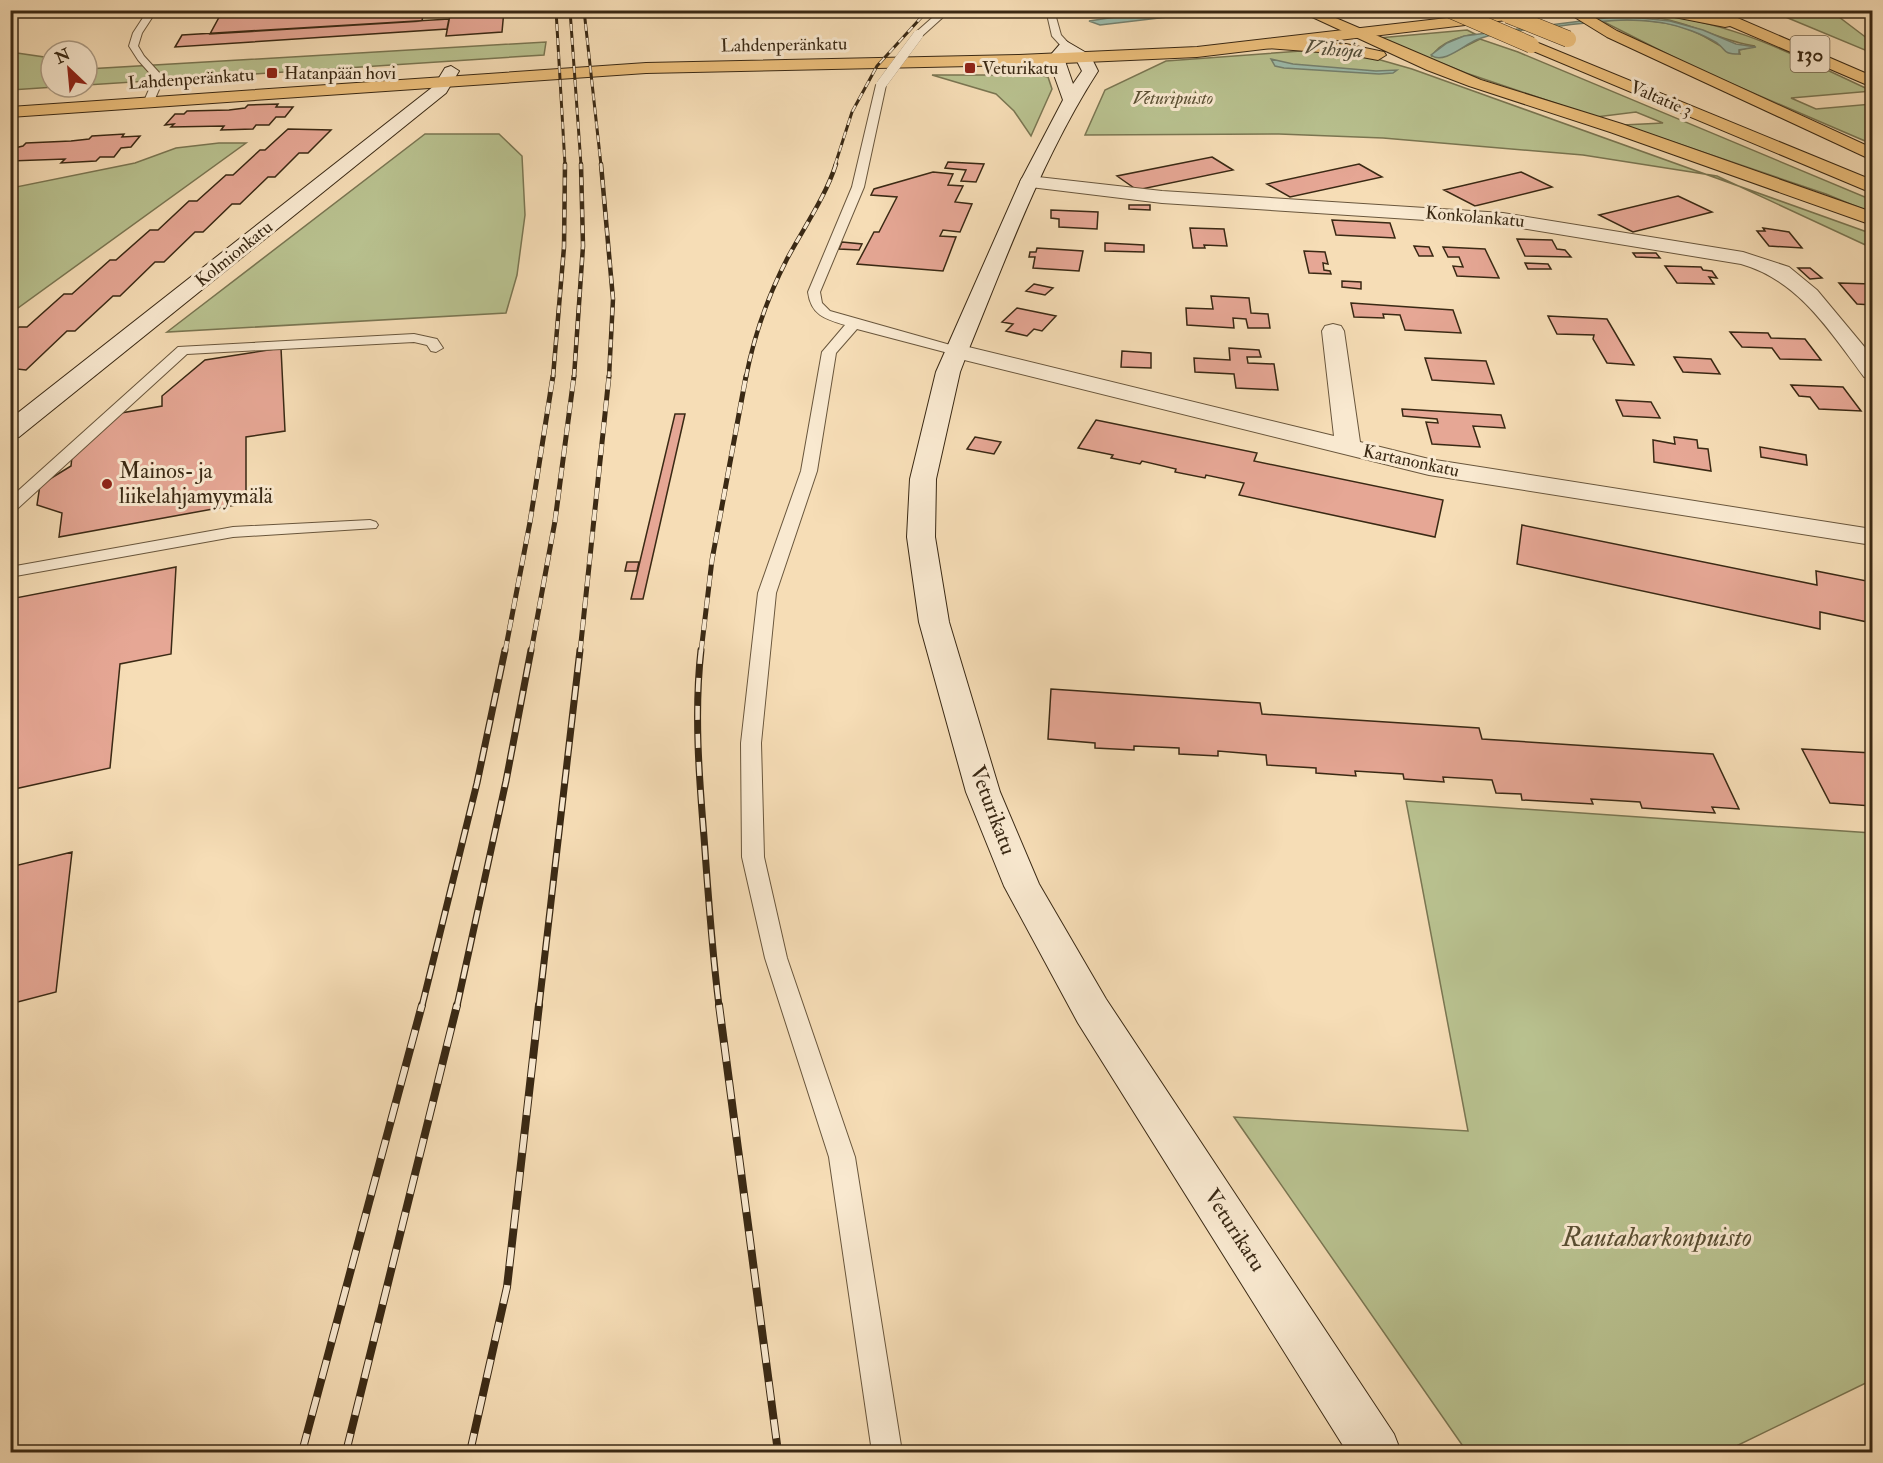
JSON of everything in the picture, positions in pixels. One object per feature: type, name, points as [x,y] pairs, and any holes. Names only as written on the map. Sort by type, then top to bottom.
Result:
[{"type":"main road","points":[[1304,10],[1475,83]]},
{"type":"main road","name":"Valtatie 3","points":[[1450,10],[1872,187]]},
{"type":"main road","points":[[1497,10],[1573,42]]},
{"type":"main road","points":[[1084,58],[1187,53],[1270,45],[1558,10]]},
{"type":"main road","points":[[1570,10],[1612,34],[1872,157]]},
{"type":"main road","points":[[1659,10],[1691,15],[1747,18]]},
{"type":"main road","name":"130","points":[[1705,10],[1747,18],[1872,82]]},
{"type":"main road","points":[[1291,24],[1360,16]]},
{"type":"main road","name":"Lahdenperänkatu","points":[[10,100],[152,95],[449,76],[1061,52],[1156,39]]},
{"type":"main road","points":[[1270,45],[1367,52],[1475,83],[1616,128],[1872,219]]},
{"type":"main road","name":"Valtatie 3","points":[[1677,82],[1872,157]]},
{"type":"main road","name":"Lahdenperänkatu","points":[[10,112],[152,95]]},
{"type":"street","points":[[1071,99],[1061,52],[1084,58]]},
{"type":"street","name":"Veturikatu","points":[[1084,58],[1090,71],[1071,99],[1029,182],[948,372],[923,479],[921,537],[934,622],[983,792],[1022,886],[1092,1011],[1376,1452]]},
{"type":"street","name":"Kolmionkatu","points":[[10,432],[440,89],[449,76]]},
{"type":"street","name":"Konkolankatu","points":[[1029,182],[1162,198],[1503,219],[1743,258],[1762,263],[1786,275],[1827,314],[1872,372]]},
{"type":"street","points":[[1333,331],[1348,447]]},
{"type":"street","name":"Kartanonkatu","points":[[956,351],[1429,467],[1863,535]]},
{"type":"street","points":[[1863,535],[1872,513]]},
{"type":"lane","points":[[152,95],[159,78],[134,49],[133,39],[153,10]]},
{"type":"lane","points":[[947,10],[918,35],[881,85],[858,187],[814,292],[816,304],[825,314],[956,351]]},
{"type":"lane","points":[[1053,11],[1061,52]]},
{"type":"lane","points":[[854,324],[829,352],[809,471],[767,593],[751,743],[753,858],[776,958],[842,1157],[887,1452]]},
{"type":"lane","points":[[10,507],[183,350],[414,338],[432,342],[436,348]]},
{"type":"lane","points":[[10,572],[233,532],[370,525]]},
{"type":"green space","points":[[1771,11],[1831,11],[1872,42],[1872,53]]},
{"type":"green space","points":[[1641,13],[1673,17],[1732,31],[1788,52],[1872,91],[1791,98],[1816,109],[1872,104],[1872,144],[1695,68],[1602,21],[1661,22],[1695,32],[1740,54],[1739,50],[1755,46],[1660,18],[1625,16],[1598,18],[1594,16]]},
{"type":"green space","points":[[1467,30],[1475,34],[1445,44],[1432,56],[1446,56],[1480,39],[1518,52],[1872,200],[1872,213],[1826,194],[1623,125],[1663,123],[1636,112],[1596,117],[1466,73],[1378,38]]},
{"type":"green space","points":[[546,42],[544,55],[99,84],[99,68]]},
{"type":"green space","name":"Veturipuisto","points":[[1315,50],[1370,57],[1412,69],[1706,174],[1583,155],[1383,138],[1279,134],[1085,135],[1105,90],[1166,61]]},
{"type":"green space","points":[[10,52],[39,56],[39,88],[11,90]]},
{"type":"green space","points":[[932,75],[1038,75],[1048,77],[1052,89],[1031,136],[1014,111],[996,94]]},
{"type":"green space","points":[[425,134],[499,134],[522,156],[525,215],[517,275],[506,313],[167,332]]},
{"type":"green space","points":[[219,143],[246,143],[11,313],[11,188],[135,163],[176,148]]},
{"type":"green space","points":[[1706,174],[1717,176],[1738,186]]},
{"type":"green space","points":[[1738,186],[1867,232],[1872,235],[1872,248]]},
{"type":"green space","name":"Rautaharkonpuisto","points":[[1406,801],[1872,833],[1872,1380],[1724,1452],[1467,1452],[1234,1117],[1468,1131]]},
{"type":"shaded area","points":[[1155,11],[1201,11],[1209,15],[1203,17],[1176,16],[1100,25],[1089,21]]},
{"type":"shaded area","points":[[1621,16],[1670,21],[1703,30],[1736,44],[1756,47],[1739,50],[1739,54],[1730,53],[1708,38],[1675,25],[1622,20],[1503,33],[1476,40],[1441,58],[1431,55],[1447,43],[1464,36]]},
{"type":"shaded area","points":[[1271,59],[1293,64],[1376,71],[1397,70],[1393,73],[1379,74],[1284,68],[1275,66]]},
{"type":"building","points":[[223,10],[424,10],[422,21],[210,34]]},
{"type":"building","points":[[443,10],[504,10],[502,32],[446,36],[450,15],[442,16]]},
{"type":"building","points":[[449,19],[447,29],[175,47],[182,35]]},
{"type":"building","points":[[278,104],[276,107],[293,107],[285,117],[276,117],[269,125],[256,125],[253,129],[221,130],[224,126],[171,127],[174,124],[165,125],[175,114],[184,114],[187,111],[229,110],[245,108],[248,105]]},
{"type":"building","points":[[288,129],[331,130],[308,153],[299,153],[275,177],[268,177],[240,204],[232,204],[203,232],[195,232],[164,262],[155,262],[120,296],[113,296],[75,331],[67,331],[26,370],[17,369],[10,375],[10,334],[19,327],[27,327],[64,294],[72,294],[110,260],[116,260],[150,230],[158,230],[189,201],[197,201],[226,175],[233,175],[260,150],[265,150]]},
{"type":"building","points":[[124,134],[122,137],[140,136],[131,147],[121,148],[114,157],[100,157],[96,161],[61,163],[65,159],[10,161],[10,149],[26,143],[71,141],[89,139],[92,136]]},
{"type":"building","points":[[1212,157],[1233,170],[1137,190],[1117,176]]},
{"type":"building","points":[[948,162],[984,164],[976,182],[961,181],[966,170],[945,168]]},
{"type":"building","points":[[1359,164],[1382,177],[1290,197],[1267,184]]},
{"type":"building","points":[[933,172],[953,174],[948,185],[963,186],[955,202],[972,204],[960,232],[943,230],[940,236],[956,237],[943,271],[857,264],[874,232],[879,232],[897,197],[871,195],[874,189]]},
{"type":"building","points":[[1521,172],[1552,187],[1475,206],[1444,190]]},
{"type":"building","points":[[1678,196],[1712,212],[1633,232],[1599,215]]},
{"type":"building","points":[[1129,205],[1150,205],[1150,210],[1129,209]]},
{"type":"building","points":[[1051,210],[1098,212],[1097,229],[1059,227],[1059,219],[1051,218]]},
{"type":"building","points":[[1332,220],[1390,223],[1395,238],[1336,235]]},
{"type":"building","points":[[1190,228],[1224,229],[1227,246],[1204,245],[1205,248],[1193,248]]},
{"type":"building","points":[[1763,228],[1789,232],[1802,248],[1769,246],[1757,231],[1765,231]]},
{"type":"building","points":[[1517,239],[1552,240],[1557,249],[1565,250],[1571,257],[1525,256]]},
{"type":"building","points":[[842,242],[862,244],[859,250],[839,249]]},
{"type":"building","points":[[1105,243],[1144,245],[1144,252],[1105,251]]},
{"type":"building","points":[[1414,246],[1429,247],[1433,256],[1419,256]]},
{"type":"building","points":[[1443,247],[1485,249],[1499,278],[1457,276],[1453,266],[1463,267],[1459,257],[1448,257]]},
{"type":"building","points":[[1037,248],[1083,251],[1079,271],[1033,268],[1035,257],[1029,257],[1030,252],[1036,252]]},
{"type":"building","points":[[1304,251],[1325,252],[1328,264],[1323,263],[1324,270],[1330,271],[1331,274],[1309,273]]},
{"type":"building","points":[[1633,253],[1656,253],[1660,258],[1636,257]]},
{"type":"building","points":[[1525,263],[1548,264],[1551,269],[1528,269]]},
{"type":"building","points":[[1665,266],[1701,267],[1703,270],[1712,271],[1717,278],[1709,277],[1714,284],[1677,283]]},
{"type":"building","points":[[1798,268],[1810,268],[1822,278],[1810,279]]},
{"type":"building","points":[[1342,281],[1361,282],[1361,289],[1342,287]]},
{"type":"building","points":[[1839,283],[1872,284],[1872,305],[1857,304]]},
{"type":"building","points":[[1034,284],[1053,288],[1045,295],[1026,291]]},
{"type":"building","points":[[1211,296],[1249,298],[1251,313],[1268,314],[1270,328],[1248,328],[1246,319],[1233,318],[1234,328],[1187,325],[1186,308],[1213,309]]},
{"type":"building","points":[[1351,303],[1453,310],[1461,333],[1405,330],[1400,315],[1383,314],[1384,318],[1354,317]]},
{"type":"building","points":[[1017,308],[1056,316],[1042,331],[1034,329],[1027,336],[1006,331],[1013,324],[1002,322]]},
{"type":"building","points":[[1548,316],[1607,319],[1634,365],[1607,363],[1593,339],[1594,335],[1557,334]]},
{"type":"building","points":[[1730,332],[1768,333],[1771,338],[1805,339],[1821,360],[1780,359],[1772,348],[1742,347]]},
{"type":"building","points":[[281,348],[285,431],[246,437],[246,503],[59,537],[62,513],[37,505],[40,485],[71,466],[72,456],[121,413],[162,406],[162,396],[205,360]]},
{"type":"building","points":[[1229,348],[1259,350],[1261,357],[1247,357],[1248,363],[1274,364],[1278,390],[1236,388],[1234,374],[1195,372],[1194,358],[1230,360]]},
{"type":"building","points":[[1122,351],[1151,353],[1151,368],[1121,367]]},
{"type":"building","points":[[1674,357],[1711,359],[1720,374],[1683,372]]},
{"type":"building","points":[[1425,358],[1486,361],[1494,384],[1432,380]]},
{"type":"building","points":[[1791,385],[1843,387],[1861,411],[1819,409],[1810,397],[1799,396]]},
{"type":"building","points":[[1616,400],[1651,402],[1660,418],[1623,416]]},
{"type":"building","points":[[1402,409],[1501,415],[1505,428],[1473,426],[1480,447],[1432,444],[1426,422],[1438,423],[1437,419],[1403,416]]},
{"type":"building","points":[[675,414],[685,414],[643,599],[631,599]]},
{"type":"building","points":[[1096,420],[1257,453],[1254,461],[1443,500],[1435,537],[1239,495],[1244,483],[1206,475],[1205,478],[1175,472],[1176,469],[1142,461],[1140,464],[1111,458],[1113,455],[1078,448]]},
{"type":"building","points":[[975,437],[1001,442],[994,454],[967,449]]},
{"type":"building","points":[[1674,437],[1697,440],[1698,448],[1708,449],[1711,471],[1654,462],[1653,440],[1675,444]]},
{"type":"building","points":[[1760,447],[1806,455],[1807,465],[1761,457]]},
{"type":"building","points":[[1522,525],[1817,585],[1816,571],[1872,582],[1872,623],[1820,612],[1820,629],[1517,564]]},
{"type":"building","points":[[627,562],[639,562],[637,571],[625,571]]},
{"type":"building","points":[[176,567],[171,654],[120,664],[110,768],[10,790],[10,599]]},
{"type":"building","points":[[1051,689],[1260,703],[1262,714],[1479,728],[1482,739],[1713,754],[1739,809],[1712,807],[1715,813],[1642,808],[1640,802],[1591,799],[1593,804],[1522,800],[1521,794],[1496,793],[1492,780],[1443,777],[1444,782],[1404,779],[1403,774],[1355,771],[1356,776],[1316,773],[1316,768],[1267,765],[1266,755],[1218,751],[1218,756],[1179,754],[1179,748],[1134,746],[1134,750],[1095,748],[1095,743],[1048,739]]},
{"type":"building","points":[[1802,749],[1872,753],[1872,806],[1830,803]]},
{"type":"building","points":[[72,852],[56,992],[10,1004],[10,867]]},
{"type":"railway","points":[[556,10],[565,165]]},
{"type":"railway","points":[[570,10],[581,165]]},
{"type":"railway","points":[[584,10],[601,165]]},
{"type":"railway","points":[[835,165],[852,112],[877,66],[928,10]]},
{"type":"railway","points":[[574,377],[583,246],[581,164]]},
{"type":"railway","points":[[601,164],[613,299],[609,377]]},
{"type":"railway","points":[[746,377],[757,331],[774,287],[820,201],[836,164]]},
{"type":"railway","points":[[553,377],[564,247],[565,165]]},
{"type":"railway","points":[[505,652],[530,522],[553,376]]},
{"type":"railway","points":[[531,652],[555,521],[574,376]]},
{"type":"railway","points":[[580,652],[609,376]]},
{"type":"railway","points":[[701,652],[712,560],[746,376]]},
{"type":"railway","points":[[422,1006],[477,783],[505,650]]},
{"type":"railway","points":[[457,1006],[506,781],[531,650]]},
{"type":"railway","points":[[539,1006],[580,650]]},
{"type":"railway","points":[[701,650],[698,697],[699,767],[710,922],[719,1006]]},
{"type":"railway","points":[[302,1452],[422,1005]]},
{"type":"railway","points":[[346,1452],[457,1005]]},
{"type":"railway","points":[[470,1452],[507,1287],[539,1005]]},
{"type":"railway","points":[[719,1005],[778,1452]]},
{"type":"place","name":"Veturikatu","points":[[970,68]]},
{"type":"place","name":"Hatanpään hovi","points":[[272,73]]},
{"type":"place","name":"Mainos- ja liikelahjamyymälä","points":[[107,484]]},
{"type":"water label","name":"Vihioja","points":[[1334,49]]}]
